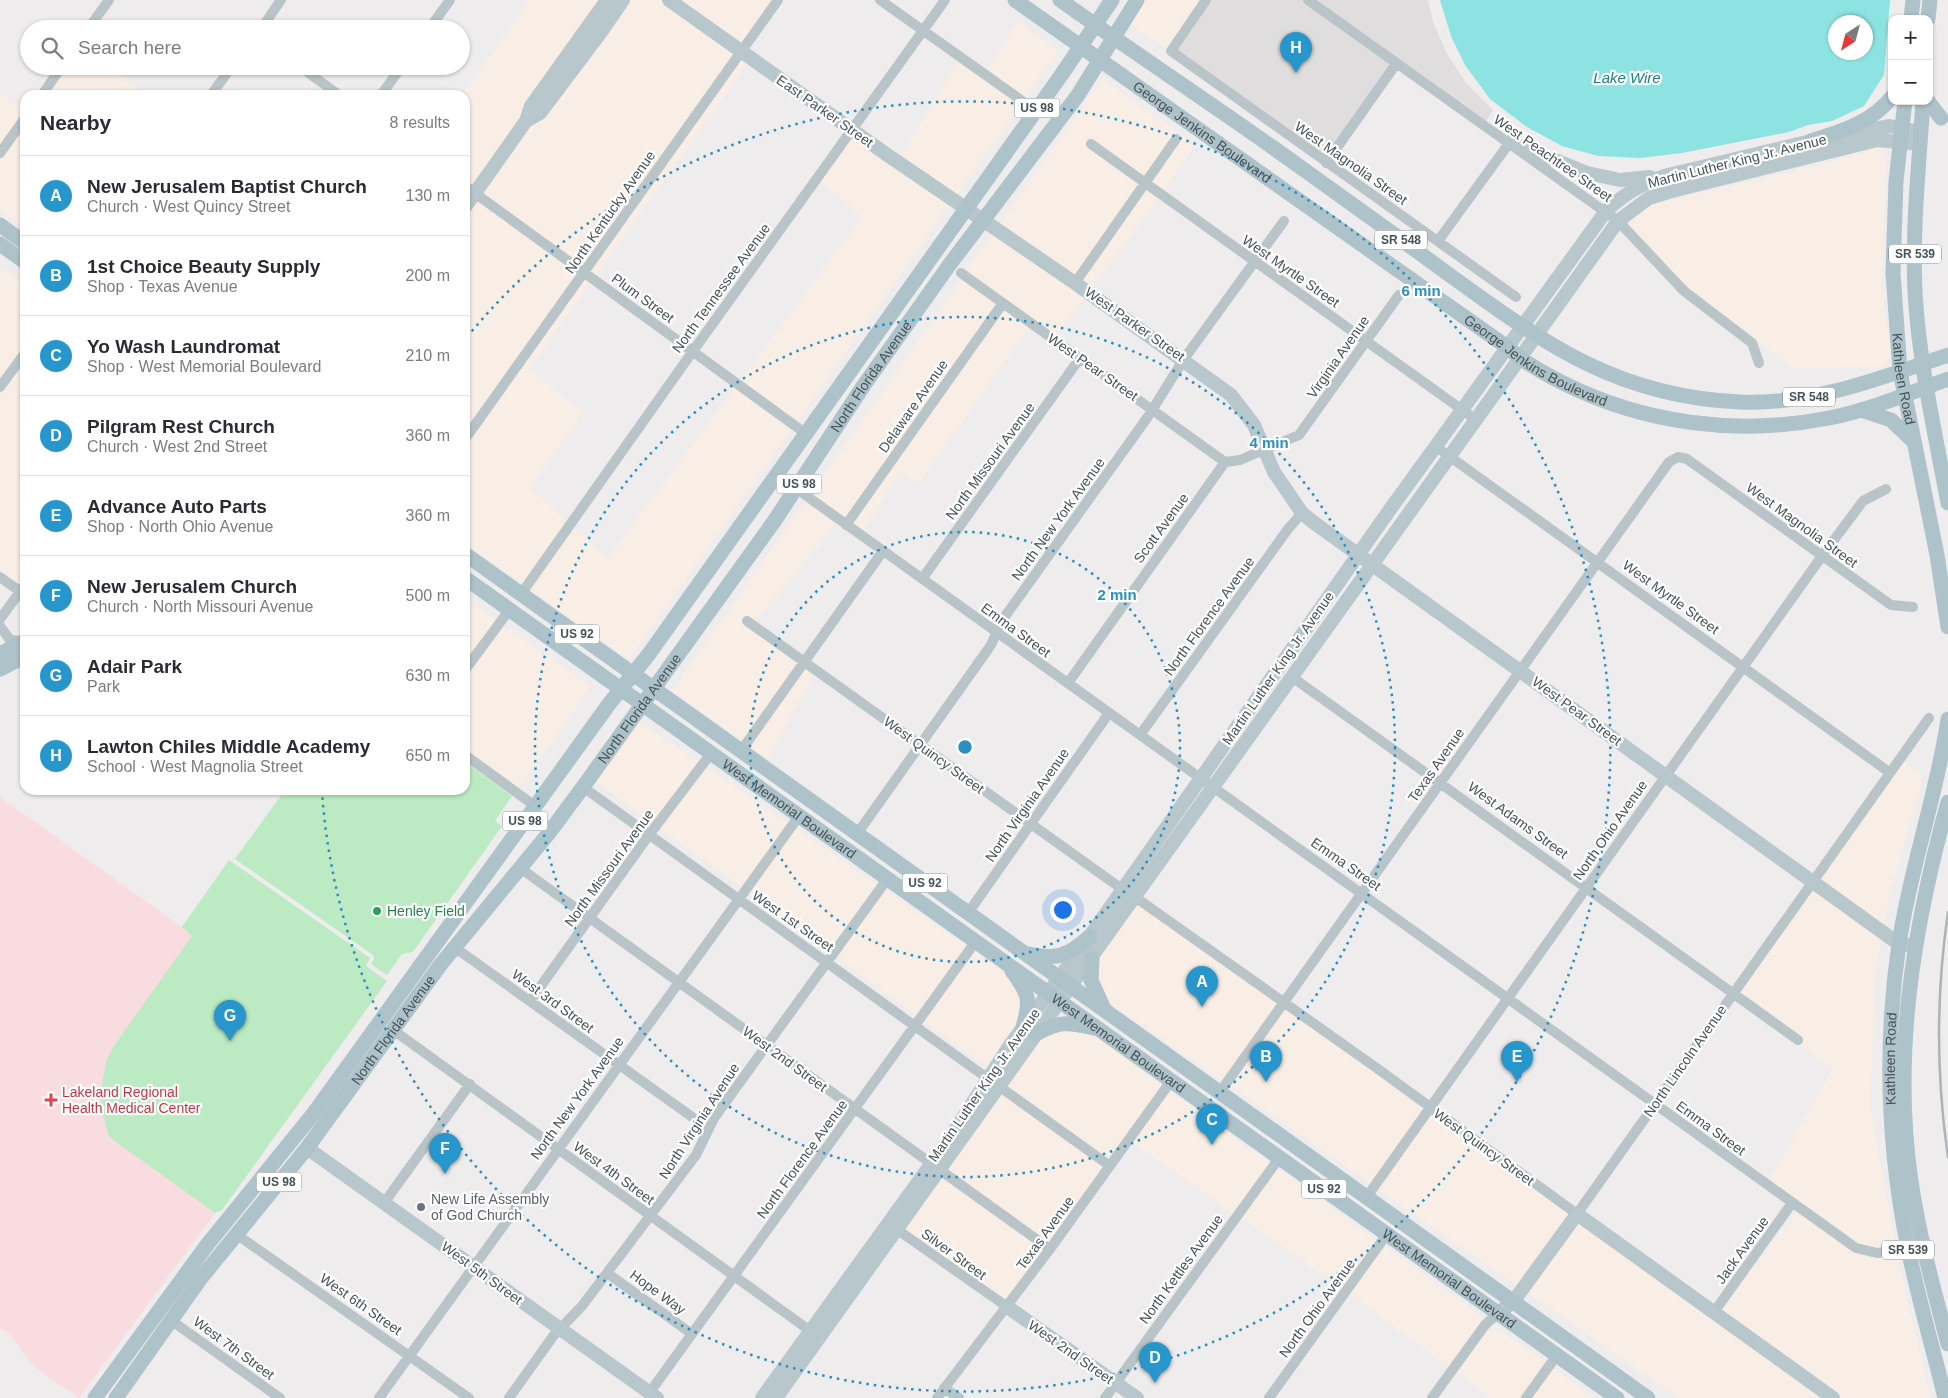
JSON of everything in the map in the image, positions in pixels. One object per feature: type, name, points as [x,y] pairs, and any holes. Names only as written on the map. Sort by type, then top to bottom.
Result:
[{"type":"main road","name":"George Jenkins Boulevard","points":[[1015,0],[1507,347],[1519,359],[1574,388],[1604,401],[1638,412],[1700,424],[1774,426],[1831,418],[1861,410],[1948,379]]},
{"type":"main road","name":"George Jenkins Boulevard","points":[[1060,0],[1301,167],[1522,327],[1582,363],[1643,386],[1672,393],[1740,402],[1773,402],[1841,390],[1948,355]]},
{"type":"main road","name":"North Florida Avenue","points":[[94,1398],[207,1245],[314,1113],[633,674],[1112,0]]},
{"type":"main road","name":"North Florida Avenue","points":[[116,1398],[236,1234],[307,1148],[454,947],[520,868],[583,787],[796,489],[864,385],[982,220],[1051,132],[1100,60],[1137,0]]},
{"type":"main road","points":[[1911,15],[1913,0]]},
{"type":"main road","points":[[1928,15],[1930,0]]},
{"type":"main road","points":[[1811,141],[1854,127],[1870,118],[1888,101]]},
{"type":"main road","name":"Kathleen Road","points":[[1905,105],[1896,181],[1893,273],[1900,371],[1937,555],[1948,627]]},
{"type":"main road","name":"Kathleen Road","points":[[1923,105],[1915,265],[1922,364],[1948,503]]},
{"type":"main road","points":[[1931,105],[1941,118]]},
{"type":"main road","points":[[0,226],[13,236]]},
{"type":"main road","points":[[0,244],[20,258]]},
{"type":"main road","points":[[1861,410],[1891,420],[1915,444]]},
{"type":"main road","name":"US 92","points":[[470,558],[654,689]]},
{"type":"main road","name":"US 92","points":[[470,581],[622,688]]},
{"type":"main road","points":[[0,654],[20,644]]},
{"type":"main road","points":[[0,669],[20,659]]},
{"type":"main road","name":"West Memorial Boulevard","points":[[622,688],[1617,1398]]},
{"type":"main road","name":"West Memorial Boulevard","points":[[654,689],[1648,1398]]},
{"type":"main road","name":"Kathleen Road","points":[[1948,719],[1936,784],[1913,869],[1907,945],[1904,1070],[1906,1142],[1911,1182],[1924,1249],[1948,1344]]},
{"type":"main road","points":[[454,947],[454,933],[461,919],[545,804],[554,781]]},
{"type":"main road","name":"Kathleen Road","points":[[1945,1398],[1908,1249],[1897,1183],[1890,1099],[1892,1005],[1948,802]]},
{"type":"main road","points":[[1022,952],[1044,957],[1070,953],[1090,936]]},
{"type":"main road","points":[[1092,959],[1091,980],[1104,1011]]},
{"type":"main road","points":[[1005,962],[1028,995],[1029,1030],[1063,1022],[1099,1029]]},
{"type":"main road","points":[[307,1148],[314,1113]]},
{"type":"main road","points":[[1280,1158],[1290,1154],[1317,1162]]},
{"type":"street","points":[[94,20],[108,0]]},
{"type":"street","points":[[267,20],[281,0]]},
{"type":"street","points":[[436,20],[450,0]]},
{"type":"street","points":[[470,190],[526,121],[531,106],[608,0]]},
{"type":"street","points":[[526,121],[540,113],[602,32],[623,0]]},
{"type":"street","name":"East Parker Street","points":[[669,0],[851,130],[982,220]]},
{"type":"street","name":"North Kentucky Avenue","points":[[470,432],[778,0]]},
{"type":"street","points":[[880,0],[1035,110]]},
{"type":"street","name":"North Tennessee Avenue","points":[[521,594],[945,0]]},
{"type":"street","name":"West Magnolia Street","points":[[1206,0],[1171,51],[1516,297]]},
{"type":"street","name":"West Peachtree Street","points":[[1308,0],[1606,211],[1618,221],[1684,291],[1752,343],[1759,363]]},
{"type":"street","points":[[1326,162],[1396,64]]},
{"type":"street","points":[[45,90],[56,75]]},
{"type":"street","points":[[214,90],[225,75]]},
{"type":"street","points":[[311,75],[332,90]]},
{"type":"street","points":[[385,90],[395,75]]},
{"type":"street","points":[[0,153],[20,125]]},
{"type":"street","name":"Martin Luther King Jr. Avenue","points":[[1065,983],[1090,936],[1122,889],[1435,446],[1606,211],[1621,197],[1645,183],[1668,175],[1811,141],[1890,126],[1901,135]]},
{"type":"street","name":"Martin Luther King Jr. Avenue","points":[[934,1167],[987,1078],[1029,1030],[1065,983],[1092,959],[1371,564],[1618,221],[1649,198],[1672,191],[1876,140],[1901,135],[1921,138]]},
{"type":"street","points":[[1075,283],[1176,140]]},
{"type":"street","points":[[1438,241],[1510,142],[1587,173],[1608,178],[1620,180],[1668,175]]},
{"type":"street","name":"West Myrtle Street","points":[[1091,144],[1475,419]]},
{"type":"street","name":"Plum Street","points":[[470,190],[805,432]]},
{"type":"street","name":"West Parker Street","points":[[982,220],[1184,359],[1232,395],[1254,425],[1265,450]]},
{"type":"street","name":"North New York Avenue","points":[[857,834],[991,645],[1001,622],[1147,418],[1184,359],[1284,221]]},
{"type":"street","name":"West Pear Street","points":[[961,272],[1226,462]]},
{"type":"street","name":"Virginia Avenue","points":[[1265,450],[1299,435],[1399,294]]},
{"type":"street","name":"Delaware Avenue","points":[[846,525],[1003,303]]},
{"type":"street","name":"North Missouri Avenue","points":[[922,579],[1080,358]]},
{"type":"street","points":[[0,387],[20,360]]},
{"type":"street","name":"West Myrtle Street","points":[[1435,446],[1889,772]]},
{"type":"street","points":[[1226,462],[1240,460],[1265,450]]},
{"type":"street","name":"West Pear Street","points":[[1265,450],[1274,472],[1302,513],[1812,881],[1907,945]]},
{"type":"street","name":"West Magnolia Street","points":[[1678,457],[1687,459],[1891,605],[1913,607]]},
{"type":"street","name":"Texas Avenue","points":[[1220,1092],[1597,561],[1669,462],[1678,457]]},
{"type":"street","name":"Scott Avenue","points":[[1068,683],[1226,462]]},
{"type":"street","name":"Emma Street","points":[[776,474],[1856,1248],[1877,1253],[1908,1249]]},
{"type":"street","name":"North Ohio Avenue","points":[[1366,1198],[1822,556],[1863,501],[1886,489]]},
{"type":"street","name":"North Florence Avenue","points":[[1140,735],[1302,513]]},
{"type":"street","points":[[741,752],[883,551]]},
{"type":"street","points":[[0,577],[20,587]]},
{"type":"street","points":[[0,619],[20,592]]},
{"type":"street","points":[[470,663],[510,609]]},
{"type":"street","name":"West Quincy Street","points":[[747,621],[1122,889]]},
{"type":"street","points":[[0,626],[10,640],[20,642]]},
{"type":"street","name":"West Adams Street","points":[[1292,677],[1798,1040]]},
{"type":"street","name":"North Virginia Avenue","points":[[968,913],[1109,714]]},
{"type":"street","name":"North Lincoln Avenue","points":[[1432,1398],[1485,1325],[1514,1302],[1929,718]]},
{"type":"street","name":"North Missouri Avenue","points":[[530,1002],[649,834],[712,752]]},
{"type":"street","points":[[470,759],[536,806]]},
{"type":"street","name":"West 1st Street","points":[[583,787],[987,1078]]},
{"type":"street","name":"North New York Avenue","points":[[379,1398],[557,1148],[799,816]]},
{"type":"street","name":"West 2nd Street","points":[[520,868],[767,1045],[854,1110],[1050,1249]]},
{"type":"street","name":"North Virginia Avenue","points":[[509,1398],[560,1330],[608,1273],[696,1155],[709,1129],[767,1045],[888,878]]},
{"type":"street","name":"West Quincy Street","points":[[1135,897],[1284,1002],[1833,1398]]},
{"type":"street","name":"North Florence Avenue","points":[[654,1395],[692,1334],[976,941]]},
{"type":"street","name":"West 3rd Street","points":[[454,947],[709,1129]]},
{"type":"street","name":"West 4th Street","points":[[393,1030],[815,1335]]},
{"type":"street","name":"Martin Luther King Jr. Avenue","points":[[776,1398],[815,1335],[934,1167],[1000,1087],[1029,1030]]},
{"type":"street","name":"Texas Avenue","points":[[937,1398],[1050,1249],[1171,1081]]},
{"type":"street","points":[[384,1203],[470,1084]]},
{"type":"street","points":[[1000,1087],[1110,1166]]},
{"type":"street","name":"West 5th Street","points":[[307,1148],[560,1330],[654,1395]]},
{"type":"street","name":"North Kettles Avenue","points":[[1104,1398],[1280,1158]]},
{"type":"street","name":"Jack Avenue","points":[[1714,1312],[1792,1203]]},
{"type":"street","name":"Silver Street","points":[[892,1226],[1006,1306]]},
{"type":"street","name":"West 6th Street","points":[[236,1234],[469,1398]]},
{"type":"street","name":"North Ohio Avenue","points":[[1269,1398],[1387,1234]]},
{"type":"street","name":"Hope Way","points":[[608,1273],[692,1334]]},
{"type":"street","name":"West 2nd Street","points":[[1006,1306],[1137,1398]]},
{"type":"street","name":"West 7th Street","points":[[172,1321],[280,1398]]},
{"type":"street","name":"Martin Luther King Jr. Avenue","points":[[762,1398],[815,1335]]},
{"type":"street","points":[[1526,1398],[1557,1355]]},
{"type":"street","points":[[944,1388],[959,1398]]},
{"type":"shaded area","points":[[530,0],[602,0],[474,186],[470,183],[470,90],[466,90]]},
{"type":"shaded area","points":[[629,0],[660,0],[734,53],[583,265],[481,192],[528,127]]},
{"type":"shaded area","points":[[678,0],[772,0],[740,45]]},
{"type":"shaded area","points":[[1143,0],[1200,0],[1167,49],[1128,23]]},
{"type":"shaded area","points":[[1206,0],[1428,0],[1433,22],[1447,54],[1466,83],[1493,110],[1483,125],[1396,64],[1326,163],[1171,51]]},
{"type":"shaded area","points":[[1018,21],[1058,51],[1026,97],[987,70]]},
{"type":"shaded area","points":[[742,58],[748,63],[596,275],[591,270]]},
{"type":"shaded area","points":[[957,62],[1020,106],[956,196],[859,127],[902,154]]},
{"type":"shaded area","points":[[63,75],[120,75],[137,90],[51,90]]},
{"type":"shaded area","points":[[1102,78],[1195,145],[1164,191],[1152,183],[1183,138],[1175,133],[1145,177],[1090,137],[1085,145],[1139,186],[1074,276],[999,225]]},
{"type":"shaded area","points":[[0,92],[20,106],[20,117],[0,145]]},
{"type":"shaded area","points":[[20,133],[20,225],[0,211],[0,161]]},
{"type":"shaded area","points":[[852,137],[950,204],[797,422],[741,380],[862,217],[820,181]]},
{"type":"shaded area","points":[[1878,148],[1886,156],[1882,289],[1891,357],[1884,367],[1793,368],[1687,287],[1627,222],[1646,206],[1808,168]]},
{"type":"shaded area","points":[[1146,191],[1158,199],[1092,288],[1082,281]]},
{"type":"shaded area","points":[[475,200],[577,273],[470,424],[470,208]]},
{"type":"shaded area","points":[[993,233],[1086,296],[1056,335],[967,270]]},
{"type":"shaded area","points":[[0,266],[20,280],[20,353],[0,380]]},
{"type":"shaded area","points":[[585,279],[590,283],[529,369],[583,413],[530,487],[567,521],[523,584],[470,547],[470,440]]},
{"type":"shaded area","points":[[961,279],[996,304],[845,518],[811,494]]},
{"type":"shaded area","points":[[1003,310],[1029,328],[917,485],[901,470],[863,530],[853,523]]},
{"type":"shaded area","points":[[20,368],[20,585],[0,570],[0,395]]},
{"type":"shaded area","points":[[735,388],[791,430],[629,660],[530,589],[574,528],[607,559]]},
{"type":"shaded area","points":[[805,502],[835,524],[756,621],[747,614],[741,622],[798,663],[743,741],[672,691]]},
{"type":"shaded area","points":[[470,602],[496,620],[470,655]]},
{"type":"shaded area","points":[[503,626],[591,687],[519,787],[470,753],[470,671]]},
{"type":"shaded area","points":[[805,669],[814,675],[792,712],[769,760],[750,747]]},
{"type":"shaded area","points":[[637,720],[699,762],[653,823],[594,780]]},
{"type":"shaded area","points":[[1903,761],[1923,776],[1888,901],[1884,927],[1818,879]]},
{"type":"shaded area","points":[[706,767],[788,823],[741,887],[660,828]]},
{"type":"shaded area","name":"Lakeland Regional Health Medical Center","points":[[0,797],[193,935],[113,1047],[103,1077],[101,1109],[109,1137],[215,1213],[79,1398],[33,1366],[10,1334],[0,1328]]},
{"type":"shaded area","points":[[795,828],[877,885],[828,951],[748,893]]},
{"type":"shaded area","points":[[1812,888],[1882,938],[1875,973],[1870,1108],[1896,1246],[1878,1248],[1859,1243],[1769,1180],[1832,1070],[1801,1044],[1805,1038],[1740,991]]},
{"type":"shaded area","points":[[885,890],[966,946],[917,1016],[836,957]]},
{"type":"shaded area","points":[[1136,904],[1277,1004],[1223,1081],[1104,999],[1099,987],[1096,960]]},
{"type":"shaded area","points":[[974,951],[1008,975],[1023,997],[1019,1025],[988,1068],[924,1022]]},
{"type":"shaded area","points":[[1285,1009],[1423,1108],[1371,1184],[1230,1086]]},
{"type":"shaded area","points":[[1054,1029],[1089,1032],[1162,1085],[1110,1159],[1006,1085],[1039,1037]]},
{"type":"shaded area","points":[[1170,1091],[1270,1163],[1233,1213],[1132,1143]]},
{"type":"shaded area","points":[[1001,1094],[1104,1167],[1050,1242],[946,1168]]},
{"type":"shaded area","points":[[1431,1114],[1570,1216],[1519,1287],[1378,1189]]},
{"type":"shaded area","points":[[1278,1168],[1377,1241],[1343,1288],[1241,1218]]},
{"type":"shaded area","points":[[939,1177],[1043,1250],[1005,1300],[904,1228]]},
{"type":"shaded area","points":[[1796,1212],[1854,1252],[1869,1258],[1897,1256],[1930,1398],[1842,1398],[1721,1311]]},
{"type":"shaded area","points":[[1577,1221],[1824,1398],[1679,1398],[1527,1292]]},
{"type":"shaded area","points":[[1385,1246],[1485,1319],[1449,1367],[1350,1294]]},
{"type":"shaded area","points":[[1492,1324],[1546,1363],[1520,1398],[1491,1398],[1457,1372]]},
{"type":"shaded area","points":[[1553,1368],[1594,1398],[1532,1398]]},
{"type":"green space","name":"Henley Field","points":[[470,766],[512,796],[495,821],[502,826],[413,952],[402,954],[387,975],[371,964],[374,959],[373,955],[235,859],[281,795],[470,795]]},
{"type":"green space","points":[[229,860],[370,958],[366,966],[387,981],[222,1210],[215,1213],[109,1137],[101,1109],[101,1090],[106,1061],[113,1047],[192,936],[182,927]]},
{"type":"water","name":"Lake Wire","points":[[1440,0],[1890,0],[1884,75],[1864,106],[1832,121],[1808,125],[1789,132],[1682,153],[1640,158],[1598,156],[1562,146],[1527,127],[1490,99],[1465,65],[1451,36]]},
{"type":"railway","points":[[1948,912],[1941,973],[1939,1035],[1941,1096],[1948,1157]]},
{"type":"place","name":"Lawton Chiles Middle Academy","points":[[1296,73]]},
{"type":"place","name":"Henley Field","points":[[377,911]]},
{"type":"place","name":"New Jerusalem Baptist Church","points":[[1202,1007]]},
{"type":"place","name":"Adair Park","points":[[230,1041]]},
{"type":"place","name":"1st Choice Beauty Supply","points":[[1266,1082]]},
{"type":"place","name":"Advance Auto Parts","points":[[1517,1082]]},
{"type":"place","name":"Lakeland Regional Health Medical Center","points":[[51,1100]]},
{"type":"place","name":"Yo Wash Laundromat","points":[[1212,1145]]},
{"type":"place","name":"New Jerusalem Church","points":[[445,1174]]},
{"type":"place","name":"New Life Assembly of God Church","points":[[421,1207]]},
{"type":"place","name":"Pilgram Rest Church","points":[[1155,1383]]}]
